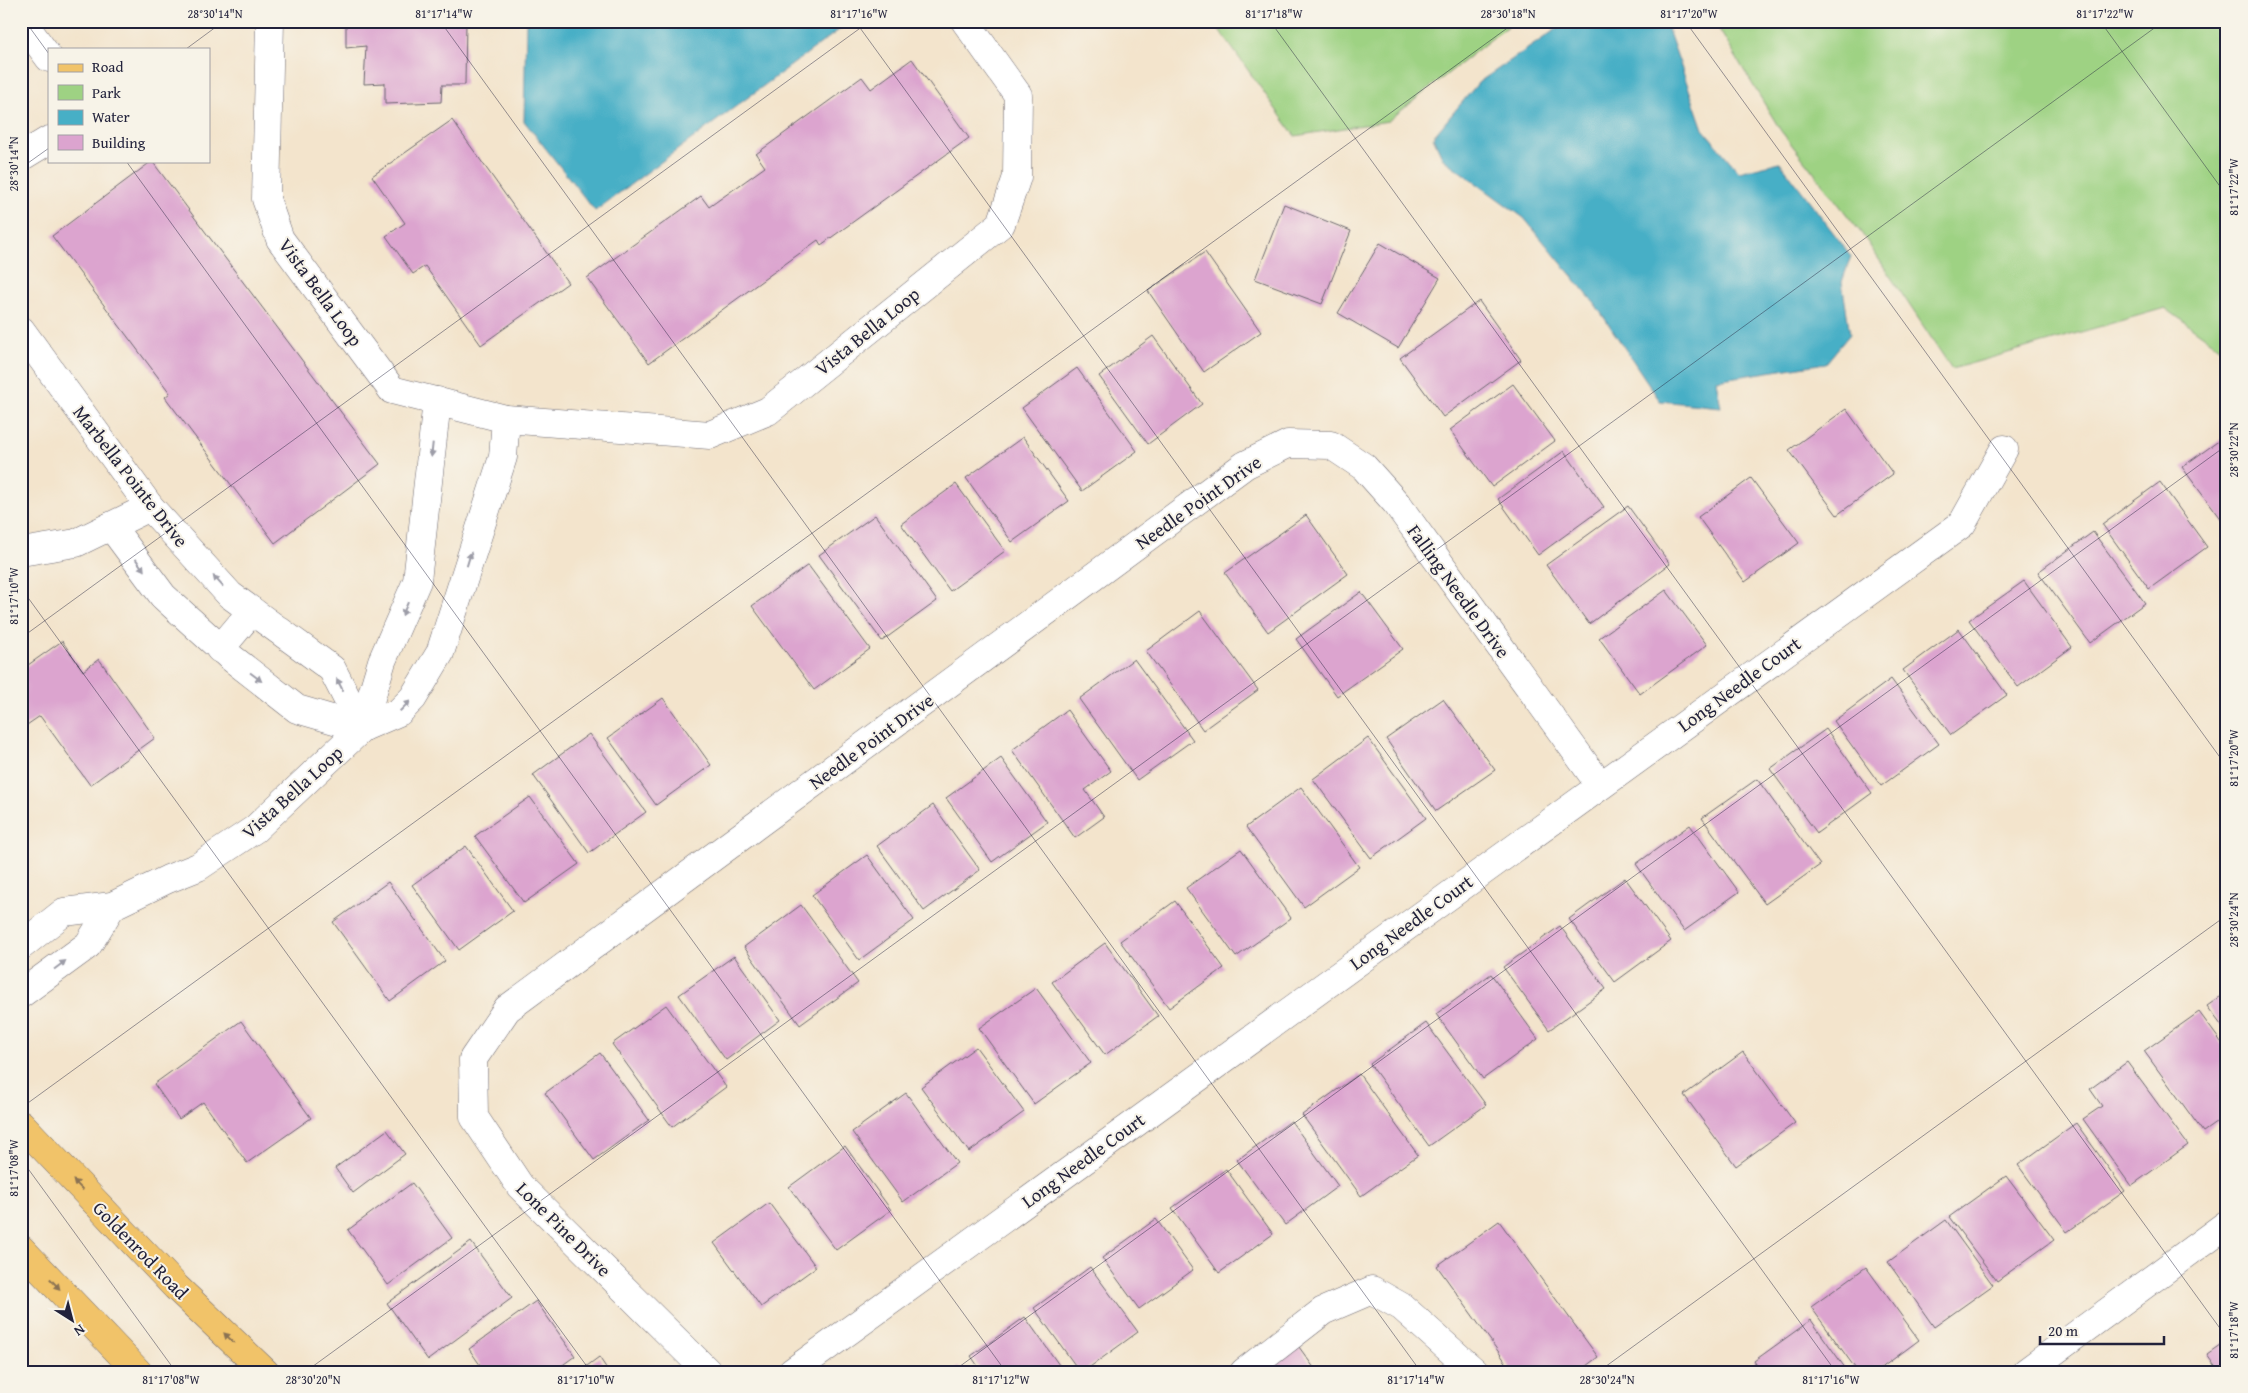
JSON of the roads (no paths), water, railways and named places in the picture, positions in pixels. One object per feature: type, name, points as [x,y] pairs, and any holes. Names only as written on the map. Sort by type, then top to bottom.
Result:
[{"type":"main road","name":"Goldenrod Road","points":[[21,1124],[32,1144],[265,1372]]},
{"type":"main road","points":[[21,1249],[138,1372]]},
{"type":"street","points":[[22,21],[48,57]]},
{"type":"street","name":"Vista Bella Loop","points":[[270,21],[266,199],[280,239],[392,390],[506,419],[710,435],[768,411],[1001,224],[1017,177],[1018,95],[965,21]]},
{"type":"street","points":[[21,157],[48,141]]},
{"type":"street","name":"Marbella Pointe Drive","points":[[21,330],[150,507],[230,595],[332,669],[362,728]]},
{"type":"street","points":[[111,526],[163,596],[220,649],[297,709],[362,728],[382,661],[417,581],[437,402]]},
{"type":"street","name":"Vista Bella Loop","points":[[21,946],[64,912],[112,906],[198,867],[255,829],[362,728],[399,712],[414,698],[440,654],[503,456],[506,419]]},
{"type":"street","name":"Falling Needle Drive","points":[[1288,444],[1331,445],[1364,467],[1397,504],[1600,785]]},
{"type":"street","name":"Needle Point Drive","points":[[473,1059],[508,1009],[1245,465],[1288,444]]},
{"type":"street","name":"Long Needle Court","points":[[792,1372],[1962,524],[2004,449]]},
{"type":"street","points":[[21,552],[76,544],[150,507]]},
{"type":"street","points":[[220,649],[252,611]]},
{"type":"street","points":[[21,994],[88,945],[112,906]]},
{"type":"street","name":"Lone Pine Drive","points":[[473,1059],[474,1117],[520,1186],[708,1372]]},
{"type":"street","points":[[2026,1372],[2227,1224]]},
{"type":"street","points":[[1244,1372],[1323,1311],[1372,1290],[1402,1307],[1475,1372]]},
{"type":"water","points":[[526,21],[851,21],[595,211],[524,121]]},
{"type":"water","points":[[1568,21],[1665,21],[1703,129],[1739,172],[1780,162],[1851,256],[1842,282],[1850,334],[1826,363],[1716,380],[1721,407],[1660,401],[1595,304],[1524,218],[1443,159],[1433,137],[1479,82]]}]
